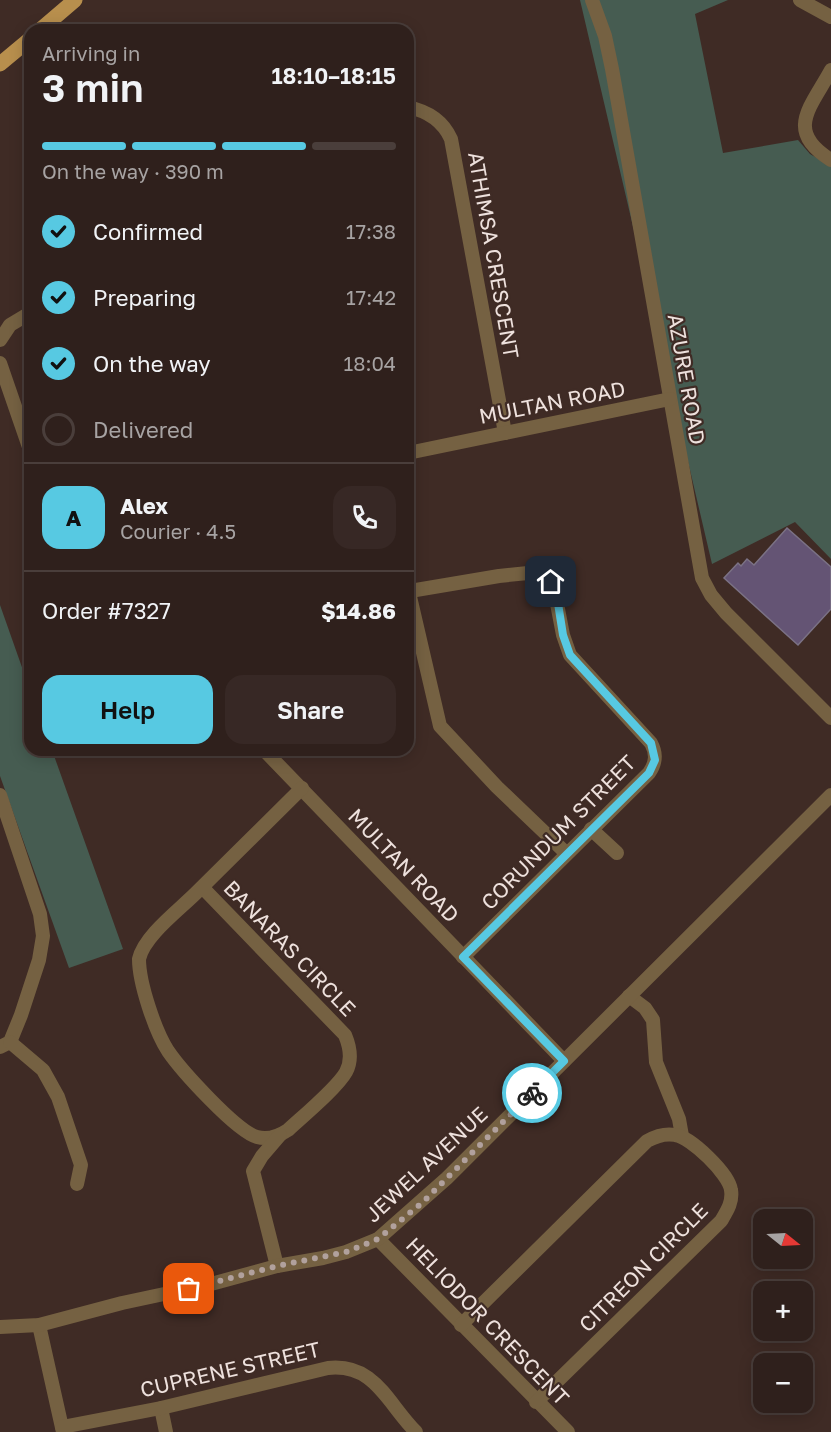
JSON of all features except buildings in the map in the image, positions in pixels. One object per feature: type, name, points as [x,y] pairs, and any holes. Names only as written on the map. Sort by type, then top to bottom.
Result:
[{"type":"main road","points":[[47,24],[75,0]]},
{"type":"main road","points":[[0,64],[24,44]]},
{"type":"street","name":"AZURE ROAD","points":[[592,0],[605,36],[612,69],[697,558],[706,586],[726,613],[831,718]]},
{"type":"street","points":[[800,0],[831,17]]},
{"type":"street","points":[[831,70],[807,113],[804,131],[810,146],[831,160]]},
{"type":"street","name":"ATHIMSA CRESCENT","points":[[414,109],[435,118],[447,129],[451,138],[505,433]]},
{"type":"street","points":[[0,340],[10,325],[24,317]]},
{"type":"street","points":[[0,363],[24,433]]},
{"type":"street","name":"MULTAN ROAD","points":[[414,452],[670,399]]},
{"type":"street","name":"CORUNDUM STREET","points":[[414,589],[528,573],[544,576],[551,582],[557,597],[563,635],[570,655],[651,743],[655,752],[655,760],[649,773],[463,957]]},
{"type":"street","points":[[414,612],[440,726],[497,787],[566,853]]},
{"type":"street","name":"MULTAN ROAD","points":[[270,756],[564,1061]]},
{"type":"street","name":"BANARAS CIRCLE","points":[[202,887],[345,1035],[350,1046],[349,1063],[342,1078],[280,1135],[258,1137],[243,1130],[185,1071],[163,1040],[146,995],[139,964],[141,951],[150,939],[202,887],[302,788]]},
{"type":"street","points":[[0,795],[40,914],[43,936],[31,987],[5,1044],[43,1070],[55,1090],[81,1165],[77,1184]]},
{"type":"street","name":"JEWEL AVENUE","points":[[0,1327],[39,1325],[277,1266],[346,1252],[378,1239],[447,1178],[831,795]]},
{"type":"street","points":[[591,829],[617,854]]},
{"type":"street","points":[[461,1325],[647,1141],[664,1135],[682,1136],[679,1119],[656,1062],[653,1020],[645,1008],[629,996]]},
{"type":"street","points":[[277,1266],[253,1171],[262,1156],[280,1135]]},
{"type":"street","name":"CITREON CIRCLE","points":[[537,1402],[722,1221],[729,1208],[731,1190],[726,1176],[682,1136]]},
{"type":"street","name":"HELIODOR CRESCENT","points":[[378,1239],[568,1432]]},
{"type":"street","points":[[39,1325],[62,1430]]},
{"type":"street","name":"CUPRENE STREET","points":[[62,1430],[345,1366],[360,1371],[370,1378],[417,1432]]},
{"type":"street","points":[[161,1408],[166,1432]]},
{"type":"green space","points":[[580,0],[728,0],[695,14],[723,153],[798,140],[810,154],[831,166],[831,559],[795,522],[712,564]]},
{"type":"green space","points":[[0,605],[24,673],[24,756],[54,756],[123,949],[69,968],[0,776]]},
{"type":"way so far","points":[[189,1289],[277,1266],[346,1252],[378,1239],[423,1202],[532,1093]]},
{"type":"route","points":[[532,1093],[564,1061],[463,957],[649,773],[655,760],[655,752],[651,743],[570,655],[563,635],[557,597],[551,582]]}]
